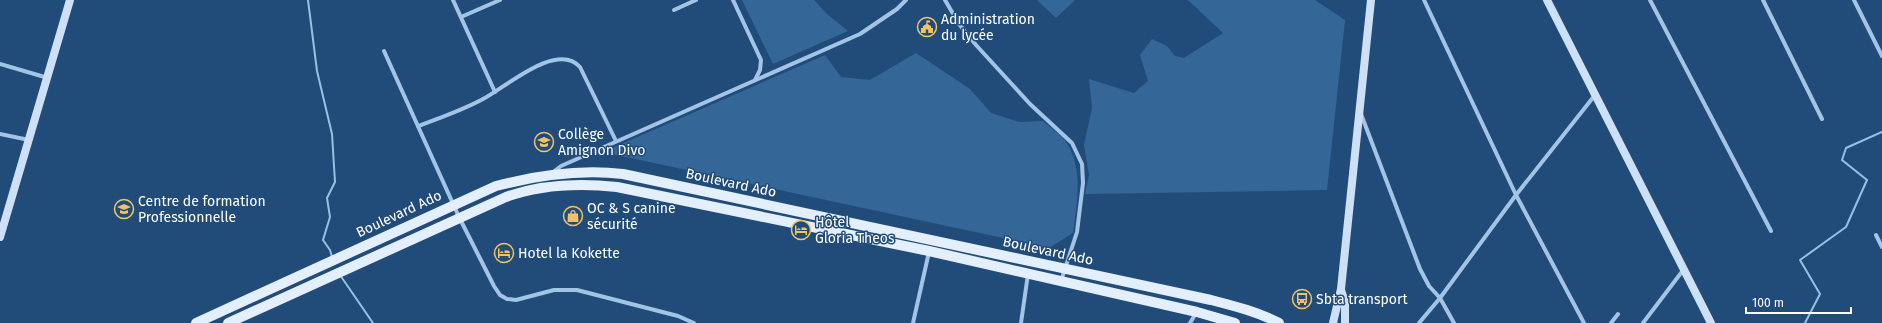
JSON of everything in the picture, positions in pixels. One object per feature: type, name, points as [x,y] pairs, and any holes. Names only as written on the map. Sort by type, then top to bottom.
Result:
[{"type":"main road","name":"Boulevard Ado","points":[[196,323],[496,186],[534,176],[601,171],[623,174],[1225,304],[1266,316],[1279,323]]},
{"type":"main road","name":"Boulevard Ado","points":[[228,323],[347,270],[459,217],[524,190],[584,184],[617,187],[929,252],[1197,312],[1235,323]]},
{"type":"street","points":[[0,237],[70,0]]},
{"type":"street","points":[[453,0],[495,92]]},
{"type":"street","points":[[461,17],[500,0]]},
{"type":"street","points":[[674,10],[696,0]]},
{"type":"street","points":[[733,0],[760,60],[760,70],[755,80]]},
{"type":"street","points":[[550,174],[560,166],[860,34],[897,9],[906,0]]},
{"type":"street","points":[[945,0],[959,24],[976,45],[1030,104],[1072,143],[1082,164],[1083,183],[1077,232],[1061,281]]},
{"type":"street","points":[[1333,323],[1341,289],[1371,0]]},
{"type":"street","points":[[1424,0],[1516,195],[1584,323]]},
{"type":"street","points":[[1547,0],[1711,323]]},
{"type":"street","points":[[1650,0],[1771,231]]},
{"type":"street","points":[[1763,0],[1822,119]]},
{"type":"street","points":[[1854,0],[1882,56]]},
{"type":"street","points":[[384,52],[459,217],[500,295],[507,299],[516,300],[554,290],[577,290],[678,316],[694,323]]},
{"type":"street","points":[[418,126],[482,99],[538,65],[551,60],[563,58],[576,62],[580,66],[616,141]]},
{"type":"street","points":[[0,64],[48,78]]},
{"type":"street","points":[[1419,323],[1440,298],[1516,195],[1596,94]]},
{"type":"street","points":[[1359,107],[1420,270],[1427,282],[1440,298],[1454,323]]},
{"type":"street","points":[[0,134],[29,140]]},
{"type":"street","points":[[1876,235],[1882,247]]},
{"type":"street","points":[[912,323],[929,252]]},
{"type":"street","points":[[1643,323],[1684,269]]},
{"type":"street","points":[[1021,323],[1028,274]]},
{"type":"street","points":[[1341,289],[1345,302],[1345,323]]},
{"type":"street","points":[[1190,323],[1197,312]]},
{"type":"street","points":[[1611,323],[1618,314]]},
{"type":"shaded area","points":[[742,0],[814,0],[827,14],[848,31],[773,64]]},
{"type":"shaded area","points":[[1037,0],[1075,0],[1056,18]]},
{"type":"shaded area","points":[[1188,0],[1315,0],[1345,20],[1327,190],[1085,194],[1089,175],[1084,145],[1092,108],[1089,79],[1134,93],[1148,81],[1140,55],[1152,39],[1167,46],[1175,56],[1184,58],[1223,33]]},
{"type":"shaded area","points":[[916,53],[970,89],[991,113],[1020,122],[1043,121],[1064,139],[1072,152],[1077,175],[1078,186],[1073,233],[1049,248],[603,152],[825,55],[841,77],[870,80]]},
{"type":"waterway","points":[[308,0],[317,71],[332,134],[335,182],[327,198],[330,217],[323,240],[330,250],[332,257]]},
{"type":"waterway","points":[[1805,323],[1820,294],[1800,260],[1846,227],[1867,180],[1842,160],[1846,148],[1882,132]]},
{"type":"waterway","points":[[340,275],[373,323]]},
{"type":"place","name":"Administration du lycée","points":[[927,27]]},
{"type":"place","name":"Collège Amignon Divo","points":[[544,142]]},
{"type":"place","name":"Centre de formation Professionnelle","points":[[124,209]]},
{"type":"place","name":"OC & S canine sécurité","points":[[573,216]]},
{"type":"place","name":"Hôtel Gloria Theos","points":[[801,230]]},
{"type":"place","name":"Hotel la Kokette","points":[[504,253]]},
{"type":"place","name":"Sbta transport","points":[[1302,299]]}]
